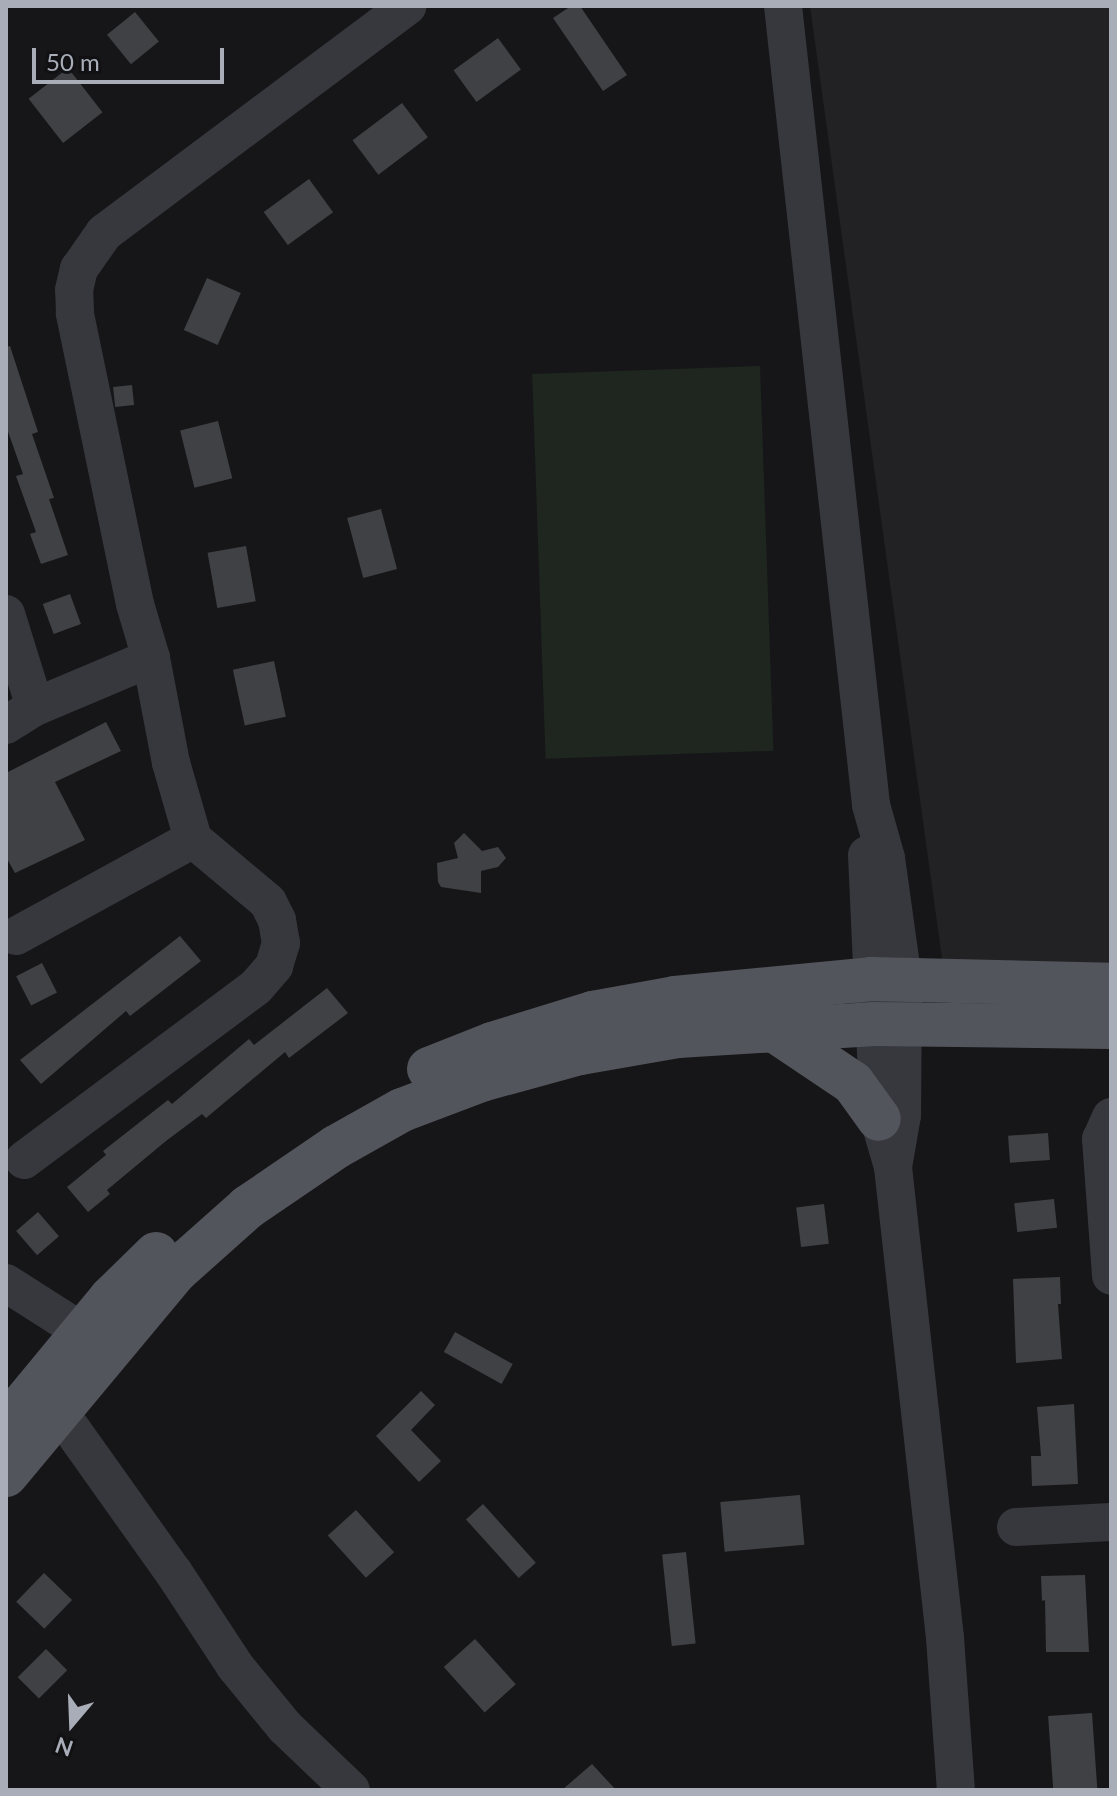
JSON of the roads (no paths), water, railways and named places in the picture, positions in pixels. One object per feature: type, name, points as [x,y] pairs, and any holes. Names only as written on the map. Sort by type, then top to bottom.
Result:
[{"type":"main road","points":[[6,1475],[58,1410],[96,1340],[163,1247],[242,1178],[312,1129],[400,1081],[492,1044],[593,1013],[675,998],[887,979],[1111,985]]},
{"type":"main road","points":[[6,1425],[96,1340],[248,1207],[336,1147],[402,1110],[481,1080],[580,1053],[678,1036],[890,1025],[1111,1027]]},
{"type":"main road","points":[[774,1030],[853,1083],[879,1119]]},
{"type":"street","points":[[24,1160],[256,987],[274,966],[281,943],[277,920],[268,902],[193,839],[171,763],[151,658],[135,604],[75,313],[74,290],[79,269],[104,233],[372,17],[407,6]]},
{"type":"street","points":[[783,6],[871,805],[867,858],[887,979],[901,1136],[893,1167]]},
{"type":"street","points":[[6,614],[21,716],[151,658]]},
{"type":"street","points":[[16,936],[193,839]]},
{"type":"street","points":[[890,1025],[879,1119],[893,1167],[945,1638],[956,1790]]},
{"type":"street","points":[[1111,1117],[1101,1139],[1111,1276]]},
{"type":"street","points":[[6,1283],[96,1340]]},
{"type":"street","points":[[58,1410],[174,1573],[235,1666],[285,1727],[351,1790]]},
{"type":"street","points":[[1016,1527],[1111,1522]]}]
